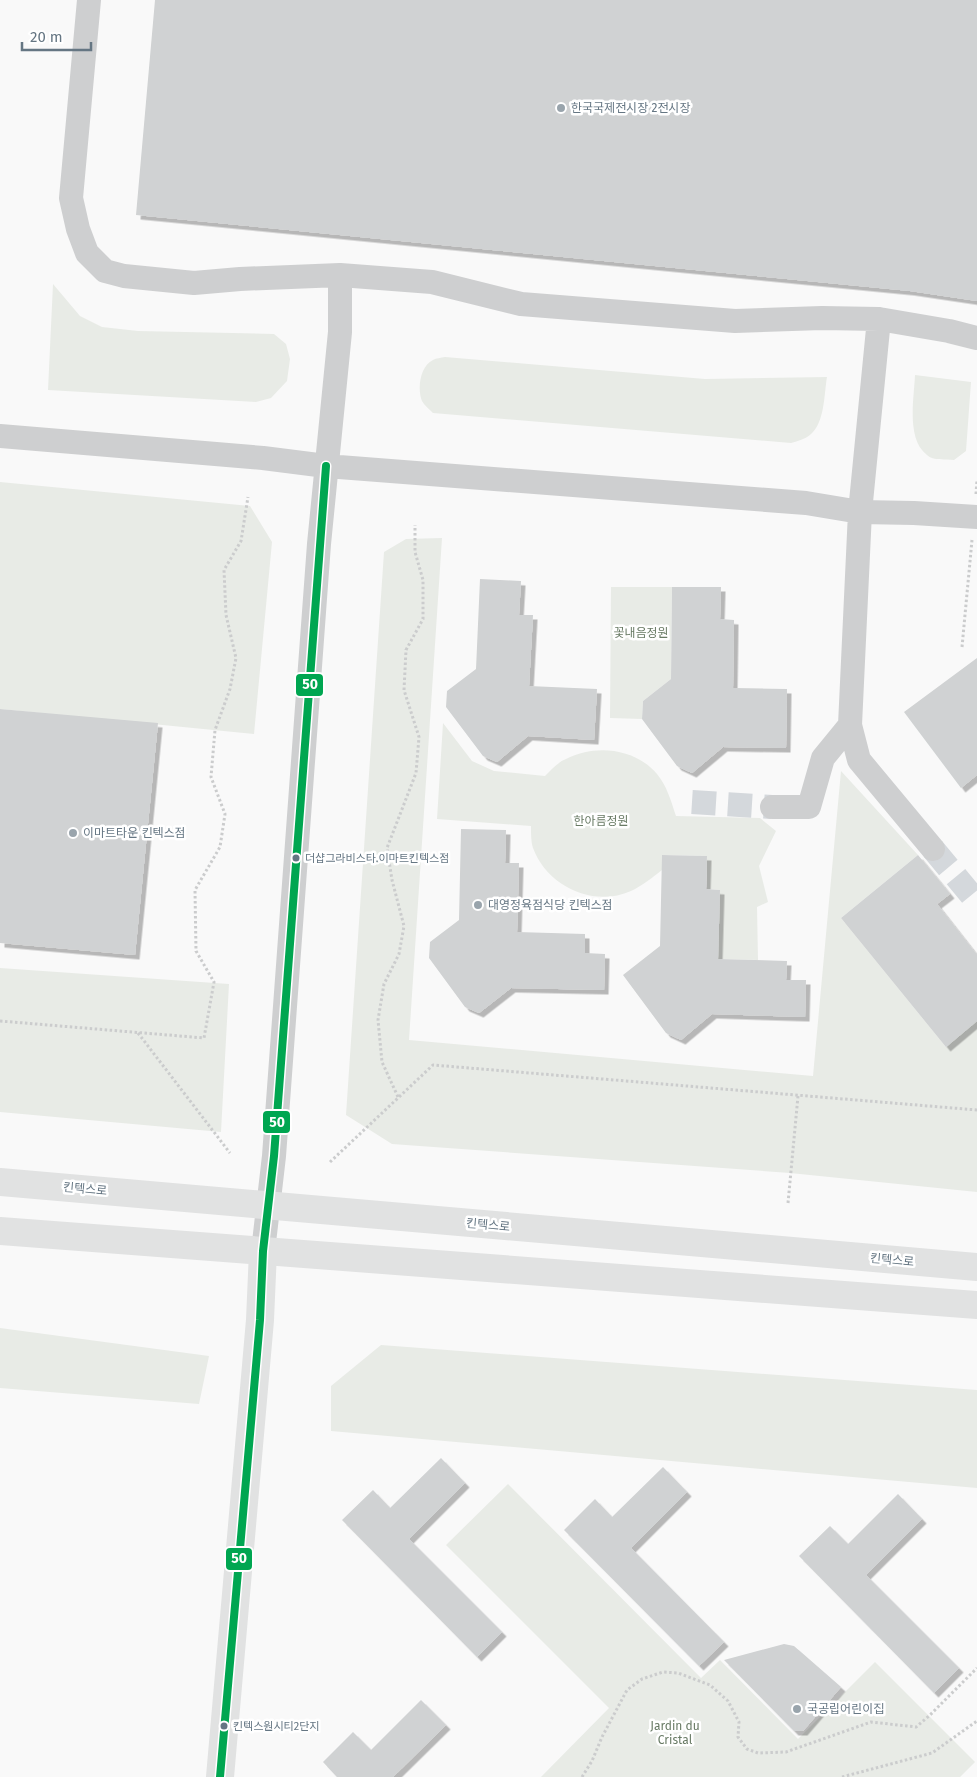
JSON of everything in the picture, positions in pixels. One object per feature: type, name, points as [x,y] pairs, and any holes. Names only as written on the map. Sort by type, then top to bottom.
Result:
[{"type":"main road","name":"킨텍스로","points":[[0,1182],[977,1267]]},
{"type":"main road","points":[[0,1231],[977,1305]]},
{"type":"main road","points":[[220,1777],[260,1320],[263,1251]]},
{"type":"street","points":[[89,0],[71,198],[78,230],[87,253],[106,271],[124,276],[194,283],[340,275],[432,282],[521,304],[735,321],[822,318],[879,319],[977,338]]},
{"type":"street","points":[[263,1251],[270,1205],[326,466],[340,332],[340,275]]},
{"type":"street","points":[[879,319],[860,512],[850,725],[859,760],[933,849]]},
{"type":"street","points":[[0,436],[263,458],[326,466],[806,504],[860,512],[975,516]]},
{"type":"street","points":[[772,807],[809,808],[823,758],[850,725]]},
{"type":"path","points":[[962,647],[977,480]]},
{"type":"path","points":[[0,1021],[204,1038],[214,982],[196,951],[195,890],[220,847],[225,814],[212,777],[215,730],[230,689],[236,658],[226,615],[224,570],[241,540],[248,497]]},
{"type":"path","points":[[398,1097],[382,1062],[378,1020],[384,984],[399,954],[404,926],[392,880],[387,848],[416,773],[419,737],[404,690],[406,650],[423,619],[423,580],[415,552],[415,525]]},
{"type":"path","points":[[137,1033],[230,1153]]},
{"type":"path","points":[[330,1162],[433,1065],[977,1110]]},
{"type":"path","points":[[788,1202],[798,1096]]},
{"type":"path","points":[[582,1777],[592,1761],[602,1737],[627,1690],[642,1679],[664,1672],[678,1673],[710,1685],[728,1701],[739,1722],[738,1737],[747,1749],[758,1753],[786,1752],[871,1722],[916,1727],[977,1668]]},
{"type":"path","points":[[842,1777],[932,1753],[977,1721]]},
{"type":"green space","points":[[53,284],[80,316],[102,327],[138,331],[274,334],[286,344],[290,359],[287,381],[271,398],[256,402],[48,390]]},
{"type":"green space","points":[[445,357],[705,379],[827,377],[819,423],[808,436],[791,443],[433,413],[422,401],[420,384],[422,372],[429,363]]},
{"type":"green space","points":[[915,375],[971,382],[966,451],[954,460],[930,457],[920,448],[916,439],[913,418]]},
{"type":"green space","points":[[0,482],[250,506],[272,542],[254,734],[0,709]]},
{"type":"green space","points":[[442,538],[409,1040],[813,1076],[841,771],[918,855],[841,918],[946,1047],[977,1021],[977,1192],[790,1173],[392,1144],[346,1115],[384,552],[406,539]]},
{"type":"green space","name":"꽃내음정원","points":[[611,587],[672,587],[671,679],[643,701],[642,719],[610,718]]},
{"type":"green space","name":"한아름정원","points":[[443,723],[472,761],[494,771],[545,776],[560,762],[577,754],[589,751],[614,751],[638,759],[657,774],[666,789],[676,816],[760,818],[776,831],[759,866],[768,902],[757,907],[758,960],[718,959],[720,890],[707,889],[707,856],[663,855],[662,870],[635,889],[616,896],[587,895],[560,883],[549,873],[533,848],[531,826],[437,819]]},
{"type":"green space","points":[[0,968],[229,984],[221,1132],[0,1112]]},
{"type":"green space","points":[[0,1328],[209,1356],[199,1404],[0,1388]]},
{"type":"green space","points":[[381,1345],[977,1390],[977,1488],[331,1431],[331,1386]]},
{"type":"green space","name":"Jardin du Cristal","points":[[508,1484],[701,1678],[720,1660],[798,1739],[875,1662],[975,1762],[960,1777],[541,1777],[609,1708],[446,1545]]},
{"type":"building","name":"한국국제전시장 2전시장","points":[[155,0],[977,0],[977,301],[910,291],[136,215]]},
{"type":"building","points":[[480,579],[521,581],[519,615],[533,615],[529,686],[597,689],[594,740],[528,736],[497,762],[483,756],[446,707],[447,691],[476,669]]},
{"type":"building","points":[[672,587],[721,587],[720,619],[734,620],[733,688],[787,689],[786,748],[723,747],[692,773],[677,766],[642,719],[643,701],[671,679]]},
{"type":"building","points":[[977,658],[977,775],[961,788],[904,712]]},
{"type":"building","name":"이마트타운 킨텍스점","points":[[0,709],[158,723],[135,955],[0,943]]},
{"type":"building","points":[[461,829],[506,830],[505,863],[519,863],[517,932],[585,934],[585,953],[605,954],[604,990],[511,988],[479,1013],[465,1007],[429,958],[430,942],[459,920]]},
{"type":"building","points":[[662,855],[707,856],[706,889],[720,890],[718,959],[787,961],[786,980],[806,980],[805,1017],[712,1014],[681,1040],[666,1033],[623,975],[660,946]]},
{"type":"building","points":[[918,855],[950,894],[937,904],[977,955],[977,1021],[946,1047],[841,918]]},
{"type":"building","points":[[441,1458],[465,1483],[409,1539],[502,1632],[477,1657],[342,1520],[373,1490],[390,1508]]},
{"type":"building","points":[[663,1467],[687,1492],[631,1548],[724,1642],[699,1666],[564,1530],[595,1499],[612,1517]]},
{"type":"building","points":[[898,1494],[922,1519],[866,1575],[959,1668],[934,1693],[799,1556],[830,1526],[848,1544]]},
{"type":"building","name":"국공립어린이집","points":[[784,1644],[794,1646],[841,1687],[803,1731],[794,1731],[724,1660]]},
{"type":"building","points":[[421,1700],[446,1725],[393,1777],[337,1777],[323,1762],[353,1732],[371,1750]]},
{"type":"tunnel","points":[[692,802],[772,807]]},
{"type":"tunnel","points":[[933,849],[977,902]]},
{"type":"transit line","name":"50","points":[[220,1777],[260,1320],[263,1251],[274,1156],[326,466]]},
{"type":"place","name":"한국국제전시장 2전시장","points":[[561,108]]},
{"type":"place","name":"이마트타운 킨텍스점","points":[[73,833]]},
{"type":"place","name":"더샵그라비스타.이마트킨텍스점","points":[[296,858]]},
{"type":"place","name":"대영정육점식당 킨텍스점","points":[[478,905]]},
{"type":"place","name":"국공립어린이집","points":[[797,1709]]},
{"type":"place","name":"킨텍스원시티2단지","points":[[224,1726]]}]
